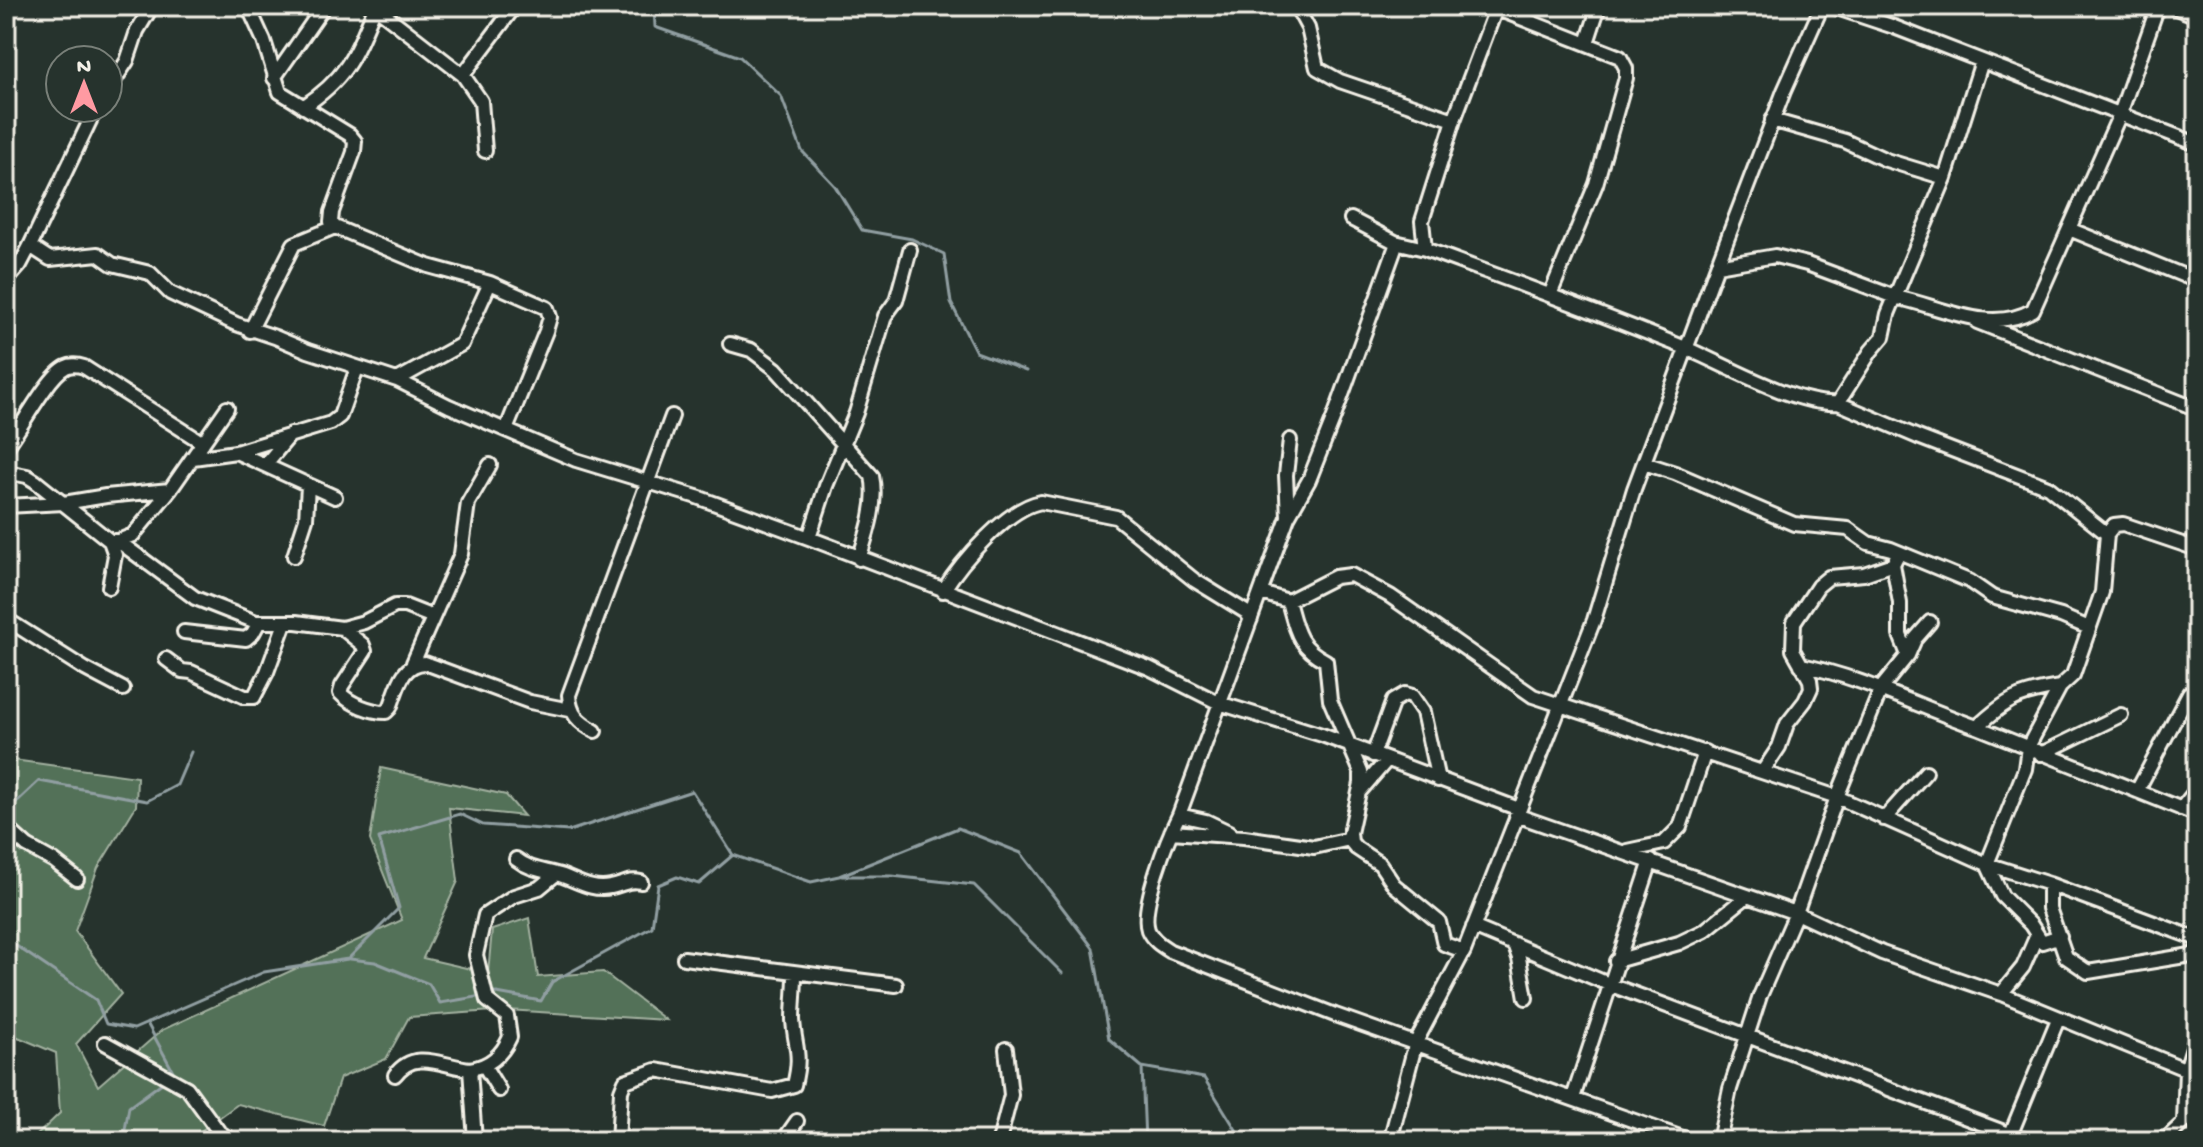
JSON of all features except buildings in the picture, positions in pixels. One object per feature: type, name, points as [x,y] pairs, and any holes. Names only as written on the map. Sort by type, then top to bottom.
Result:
[{"type":"street","points":[[124,66],[137,31],[152,6]]},
{"type":"street","points":[[248,6],[284,97],[350,135],[355,141],[354,152],[332,212],[331,222],[335,227],[428,266],[490,283],[539,303],[549,312],[549,324],[506,430]]},
{"type":"street","points":[[274,78],[324,6]]},
{"type":"street","points":[[303,107],[346,70],[374,6],[463,75],[481,101],[485,151]]},
{"type":"street","points":[[463,75],[515,6]]},
{"type":"street","points":[[1296,6],[1308,28],[1317,68],[1340,81],[1454,120]]},
{"type":"street","points":[[1587,43],[1599,6]]},
{"type":"street","points":[[1390,1141],[1416,1042],[1464,951],[1594,620],[1644,463],[1717,266],[1772,120],[1822,6]]},
{"type":"street","points":[[1831,6],[2197,144]]},
{"type":"street","points":[[1969,319],[2017,319],[2033,310],[2120,114],[2158,6]]},
{"type":"street","points":[[2171,6],[2197,16]]},
{"type":"street","points":[[1425,249],[1422,221],[1494,7],[1620,57],[1626,68],[1626,78],[1596,184],[1550,295]]},
{"type":"street","points":[[1838,403],[1883,337],[1888,314],[1945,178],[1982,61]]},
{"type":"street","points":[[1772,120],[1845,141],[1886,160],[1945,178]]},
{"type":"street","points":[[6,281],[20,265],[30,246],[88,124]]},
{"type":"street","points":[[1351,219],[1397,243],[1425,249],[1550,295],[1687,348],[1771,386],[1821,404],[1838,403],[2048,487],[2107,534]]},
{"type":"street","points":[[250,331],[294,244],[335,227]]},
{"type":"street","points":[[2069,229],[2197,281]]},
{"type":"street","points":[[1397,243],[1309,480],[1288,517],[1171,832],[1154,882],[1147,913],[1148,930],[1159,944],[1170,951],[1321,1010],[1691,1141]]},
{"type":"street","points":[[30,246],[50,259],[98,254],[112,264],[150,273],[170,293],[250,331],[397,380],[449,406],[576,460],[697,497],[809,538],[1149,668],[1219,703],[1322,735],[1623,852],[1796,913],[1882,953],[2001,994],[2191,1072]]},
{"type":"street","points":[[809,538],[856,413],[885,316],[901,287],[910,250]]},
{"type":"street","points":[[1717,266],[1775,256],[1807,264],[1895,297],[1969,319],[2197,409]]},
{"type":"street","points":[[397,380],[462,344],[490,283]]},
{"type":"street","points":[[730,344],[751,350],[776,369],[807,406],[868,468],[874,483],[869,522],[859,559]]},
{"type":"street","points":[[6,448],[53,379],[70,365],[84,367],[203,443]]},
{"type":"street","points":[[193,458],[236,452],[331,423],[340,416],[357,368]]},
{"type":"street","points":[[114,541],[133,535],[170,490],[227,408]]},
{"type":"street","points":[[595,731],[583,725],[570,710],[569,695],[672,416]]},
{"type":"street","points":[[265,465],[292,434]]},
{"type":"street","points":[[1288,517],[1286,475],[1290,440]]},
{"type":"street","points":[[236,452],[335,497]]},
{"type":"street","points":[[1644,463],[1675,473],[1794,524],[1848,529],[1868,543],[1891,549],[1896,559],[1900,635],[1908,655]]},
{"type":"street","points":[[342,628],[363,645],[365,651],[340,693],[344,698],[386,712],[407,668],[413,663],[461,554],[468,503],[490,465]]},
{"type":"street","points":[[6,472],[27,476],[195,598],[259,622],[342,628],[364,622],[395,606],[405,606],[433,617]]},
{"type":"street","points":[[294,556],[306,519],[308,486]]},
{"type":"street","points":[[6,506],[64,503],[170,490]]},
{"type":"street","points":[[943,591],[959,566],[994,530],[1030,504],[1041,502],[1116,517],[1194,580],[1246,612],[1251,619]]},
{"type":"street","points":[[2060,936],[2042,942],[2002,896],[1987,864],[2025,769],[2028,747],[2060,687],[2073,675],[2102,592],[2107,534],[2114,525],[2123,524],[2197,549]]},
{"type":"street","points":[[109,587],[115,555],[114,541]]},
{"type":"street","points":[[1763,771],[1779,747],[1787,724],[1811,688],[1792,643],[1794,622],[1818,586],[1829,577],[1864,574],[1896,559],[1969,581],[1992,597],[2061,616],[2089,628]]},
{"type":"street","points":[[1261,593],[1288,601],[1335,577],[1351,575],[1390,596],[1521,689],[1559,705],[1837,797],[1987,864],[2197,939]]},
{"type":"street","points":[[1288,601],[1298,638],[1316,656],[1326,661],[1329,696],[1361,772],[1350,839],[1359,851],[1383,867],[1394,885],[1439,922],[1444,944],[1464,951]]},
{"type":"street","points":[[6,619],[123,689]]},
{"type":"street","points":[[184,632],[246,639],[259,622]]},
{"type":"street","points":[[1719,1141],[1730,1089],[1760,996],[1796,913],[1837,797],[1882,687],[1930,622]]},
{"type":"street","points":[[166,659],[182,671],[191,672],[245,697],[254,697],[285,623]]},
{"type":"street","points":[[413,663],[425,663],[449,671],[530,702],[570,710]]},
{"type":"street","points":[[1801,665],[1833,671],[1882,687],[1945,716],[2197,815]]},
{"type":"street","points":[[1977,727],[2005,701],[2034,691],[2060,687]]},
{"type":"street","points":[[2137,791],[2189,693],[2197,688]]},
{"type":"street","points":[[1373,755],[1393,701],[1405,694],[1412,696],[1423,712],[1438,780]]},
{"type":"street","points":[[2041,754],[2121,715]]},
{"type":"street","points":[[1623,852],[1664,843],[1680,827],[1705,752]]},
{"type":"street","points":[[1359,793],[1387,760]]},
{"type":"street","points":[[1884,819],[1926,772]]},
{"type":"street","points":[[2181,809],[2197,789]]},
{"type":"street","points":[[1179,815],[1206,821],[1244,837]]},
{"type":"street","points":[[6,827],[27,846],[77,879]]},
{"type":"street","points":[[1171,832],[1244,837],[1314,847],[1350,839]]},
{"type":"street","points":[[516,859],[536,871],[556,874],[583,885],[601,888],[634,880],[641,882]]},
{"type":"street","points":[[1573,1098],[1651,861]]},
{"type":"street","points":[[395,1075],[403,1065],[413,1060],[470,1069],[485,1067],[496,1058],[510,1037],[507,1016],[487,1000],[476,955],[485,915],[514,896],[539,888],[556,874]]},
{"type":"street","points":[[2049,884],[2049,908],[2066,957],[2088,972],[2197,954]]},
{"type":"street","points":[[1616,961],[1679,943],[1704,931],[1747,896]]},
{"type":"street","points":[[1473,927],[1611,985],[2028,1141]]},
{"type":"street","points":[[2001,994],[2023,967],[2037,935]]},
{"type":"street","points":[[1514,944],[1526,998]]},
{"type":"street","points":[[684,958],[896,985]]},
{"type":"street","points":[[618,1141],[621,1091],[625,1081],[656,1070],[772,1091],[794,1085],[799,1064],[793,1022],[795,974]]},
{"type":"street","points":[[2010,1136],[2058,1019]]},
{"type":"street","points":[[2153,1141],[2166,1139],[2184,1122],[2197,1034]]},
{"type":"street","points":[[105,1043],[195,1095],[219,1132],[233,1141]]},
{"type":"street","points":[[999,1141],[1011,1095],[1006,1049]]},
{"type":"street","points":[[485,1067],[499,1090]]},
{"type":"street","points":[[470,1069],[475,1141]]},
{"type":"street","points":[[783,1141],[797,1121]]},
{"type":"green space","points":[[6,759],[137,777],[136,806],[98,868],[75,931],[121,994],[76,1044],[98,1086],[162,1030],[402,920],[370,840],[381,768],[506,795],[524,816],[449,808],[458,881],[423,958],[488,973],[492,930],[529,918],[538,977],[603,972],[666,1020],[507,1010],[409,1017],[386,1059],[340,1078],[324,1126],[238,1104],[187,1141],[31,1141],[60,1113],[56,1053],[6,1032]]},
{"type":"waterway","points":[[654,6],[655,27],[740,57],[781,96],[802,151],[835,186],[862,230],[912,239],[944,254],[951,303],[976,352],[1026,371]]},
{"type":"waterway","points":[[6,812],[39,781],[147,801],[177,785],[191,752]]},
{"type":"waterway","points":[[6,939],[96,1000],[106,1024],[134,1029],[264,972],[348,959],[399,908],[379,838],[460,814],[483,825],[569,831],[692,791],[733,855],[811,882],[839,876],[958,828],[1021,853],[1093,948],[1109,1039],[1142,1067],[1145,1141]]},
{"type":"waterway","points":[[489,994],[541,1001],[552,982],[652,927],[658,885],[677,877],[699,884],[733,855]]},
{"type":"waterway","points":[[842,876],[892,876],[974,885],[1062,973]]},
{"type":"waterway","points":[[350,959],[375,962],[429,984],[440,1003],[482,996]]},
{"type":"waterway","points":[[147,1023],[174,1073],[172,1075]]},
{"type":"waterway","points":[[1142,1067],[1204,1078],[1243,1141]]},
{"type":"waterway","points":[[123,1141],[129,1107],[166,1080]]}]
